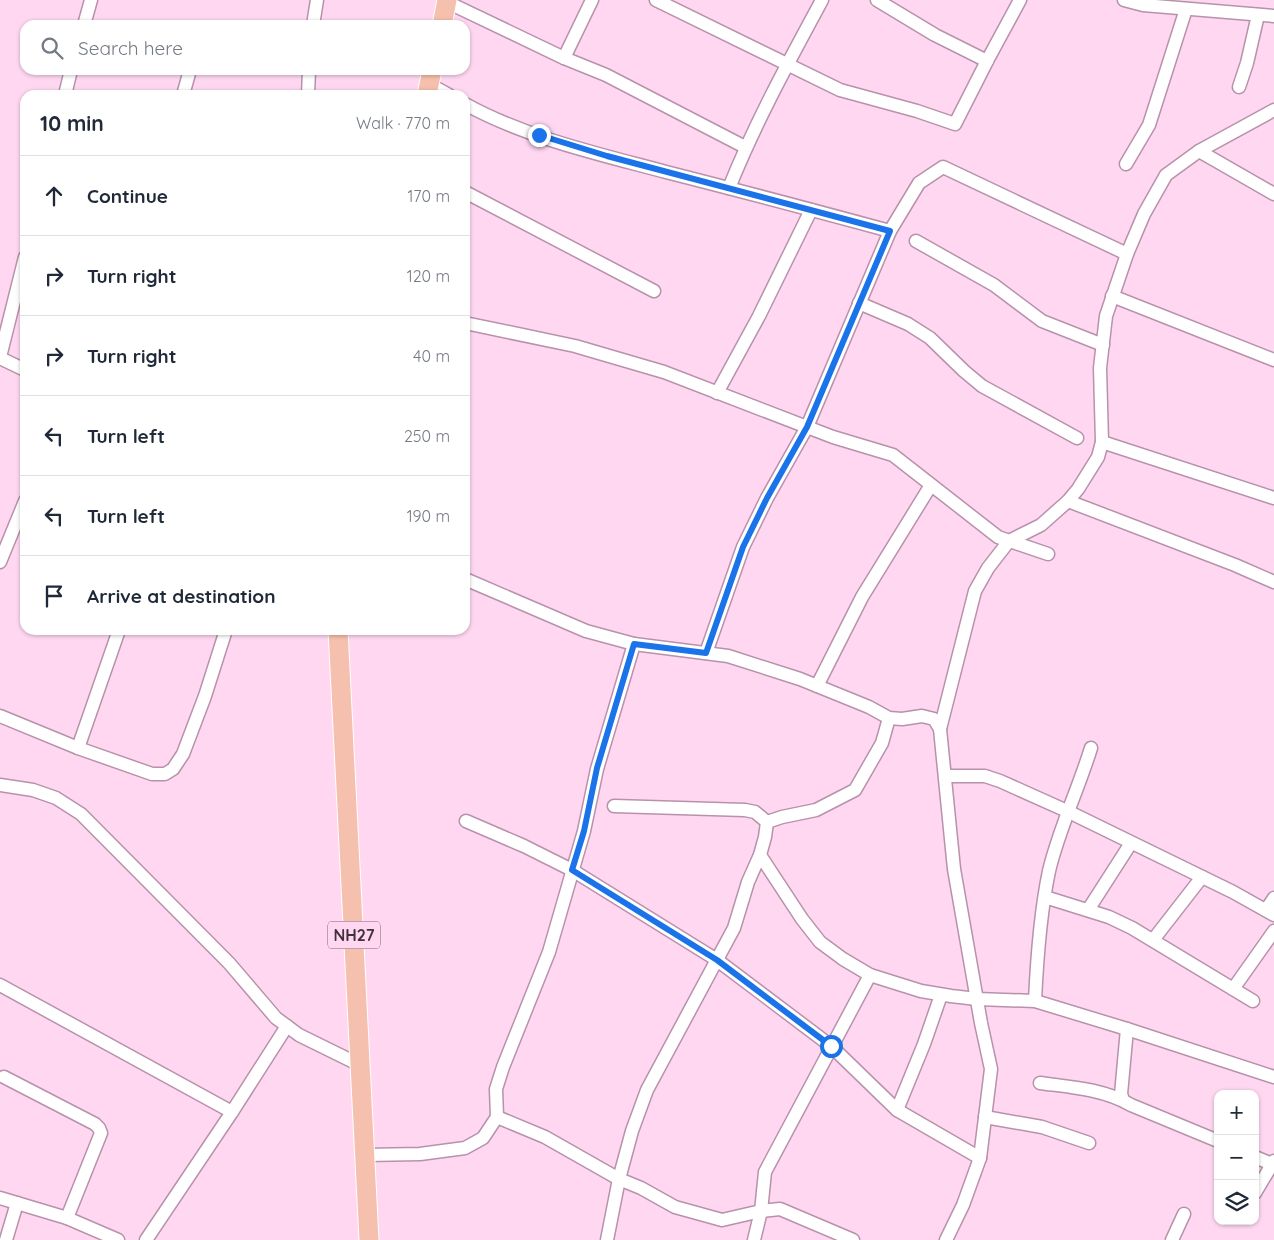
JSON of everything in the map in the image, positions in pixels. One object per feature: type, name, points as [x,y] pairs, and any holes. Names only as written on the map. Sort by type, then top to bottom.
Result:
[{"type":"highway","points":[[443,20],[447,1]]},
{"type":"highway","name":"NH27","points":[[338,635],[369,1240]]},
{"type":"street","points":[[85,20],[91,0]]},
{"type":"street","points":[[314,20],[317,0]]},
{"type":"street","points":[[564,58],[592,0]]},
{"type":"street","points":[[656,0],[840,90],[917,111],[955,124],[1020,0]]},
{"type":"street","points":[[729,188],[745,147],[822,0]]},
{"type":"street","points":[[877,0],[935,35],[986,62]]},
{"type":"street","points":[[1124,0],[1143,5],[1274,16]]},
{"type":"street","points":[[447,1],[564,58],[606,75],[745,147]]},
{"type":"street","points":[[1126,164],[1149,125],[1186,9]]},
{"type":"street","points":[[1239,87],[1247,63],[1258,15]]},
{"type":"street","points":[[66,90],[70,75]]},
{"type":"street","points":[[184,90],[189,75]]},
{"type":"street","points":[[308,90],[309,75]]},
{"type":"street","points":[[430,83],[440,90]]},
{"type":"street","points":[[470,106],[505,123],[607,156],[890,231]]},
{"type":"street","points":[[946,1240],[963,1205],[980,1158],[991,1069],[954,869],[940,729],[975,591],[988,568],[1009,541],[1041,525],[1068,501],[1098,457],[1102,442],[1100,368],[1106,316],[1127,254],[1144,214],[1166,175],[1199,151],[1271,115]]},
{"type":"street","points":[[1199,151],[1274,194]]},
{"type":"street","points":[[706,653],[743,547],[767,498],[807,427],[890,231],[919,183],[943,166],[1127,254]]},
{"type":"street","points":[[470,195],[654,291]]},
{"type":"street","points":[[718,393],[763,308],[811,210]]},
{"type":"street","points":[[916,241],[1003,291],[1042,321],[1103,345]]},
{"type":"street","points":[[20,277],[0,358],[20,368]]},
{"type":"street","points":[[1112,296],[1274,360]]},
{"type":"street","points":[[859,304],[908,324],[930,338],[982,386],[1077,438]]},
{"type":"street","points":[[470,324],[575,346],[664,372],[832,437],[893,455],[998,537],[1048,554]]},
{"type":"street","points":[[1102,442],[1274,498]]},
{"type":"street","points":[[818,686],[862,597],[931,485]]},
{"type":"street","points":[[1068,501],[1235,565],[1274,582]]},
{"type":"street","points":[[0,562],[20,513]]},
{"type":"street","points":[[470,581],[586,630],[634,644],[728,656],[818,686],[869,707],[889,718],[902,719],[922,716],[934,719],[940,729]]},
{"type":"street","points":[[78,748],[117,635]]},
{"type":"street","points":[[0,716],[78,748],[152,774],[165,774],[173,769],[183,754],[205,696],[224,635]]},
{"type":"street","points":[[364,1155],[420,1154],[465,1148],[483,1138],[497,1117],[496,1088],[502,1067],[549,952],[584,831],[597,768],[634,644]]},
{"type":"street","points":[[767,822],[816,810],[855,790],[882,743],[889,718]]},
{"type":"street","points":[[1035,1001],[1040,920],[1050,871],[1067,811],[1082,776],[1091,748]]},
{"type":"street","points":[[945,776],[986,776],[1067,811],[1270,912],[1274,898]]},
{"type":"street","points":[[0,785],[33,790],[56,798],[81,814],[222,956],[276,1018],[299,1034],[360,1065]]},
{"type":"street","points":[[614,806],[745,810],[756,812],[767,822]]},
{"type":"street","points":[[466,820],[572,870],[717,960],[831,1046],[897,1110],[980,1158]]},
{"type":"street","points":[[607,1240],[619,1178],[632,1131],[647,1090],[734,928],[748,882],[760,855],[767,822]]},
{"type":"street","points":[[1088,910],[1131,843]]},
{"type":"street","points":[[760,855],[802,919],[820,942],[843,959],[870,975],[921,991],[941,995],[977,999],[1035,1001],[1127,1029],[1274,1078]]},
{"type":"street","points":[[1153,940],[1202,877]]},
{"type":"street","points":[[1045,897],[1088,910],[1132,928],[1253,1001]]},
{"type":"street","points":[[1233,989],[1274,930]]},
{"type":"street","points":[[754,1240],[761,1211],[765,1172],[870,975]]},
{"type":"street","points":[[0,985],[232,1112]]},
{"type":"street","points":[[897,1110],[924,1044],[941,995]]},
{"type":"street","points":[[146,1240],[287,1026]]},
{"type":"street","points":[[1123,1100],[1121,1094],[1127,1029]]},
{"type":"street","points":[[4,1077],[95,1124],[99,1128],[101,1133],[67,1218]]},
{"type":"street","points":[[1040,1083],[1091,1090],[1123,1100],[1130,1105],[1214,1139]]},
{"type":"street","points":[[497,1117],[545,1137],[675,1207],[722,1220],[761,1211],[780,1209],[853,1240]]},
{"type":"street","points":[[985,1117],[1042,1126],[1089,1143]]},
{"type":"street","points":[[1259,1159],[1272,1163],[1259,1187]]},
{"type":"street","points":[[0,1198],[67,1218],[118,1240]]},
{"type":"street","points":[[6,1240],[17,1203]]},
{"type":"street","points":[[1172,1240],[1184,1214]]},
{"type":"route","points":[[539,135],[607,156],[890,231],[807,427],[767,498],[743,547],[706,653],[634,644],[597,768],[584,831],[572,870],[717,960],[831,1046]]}]
